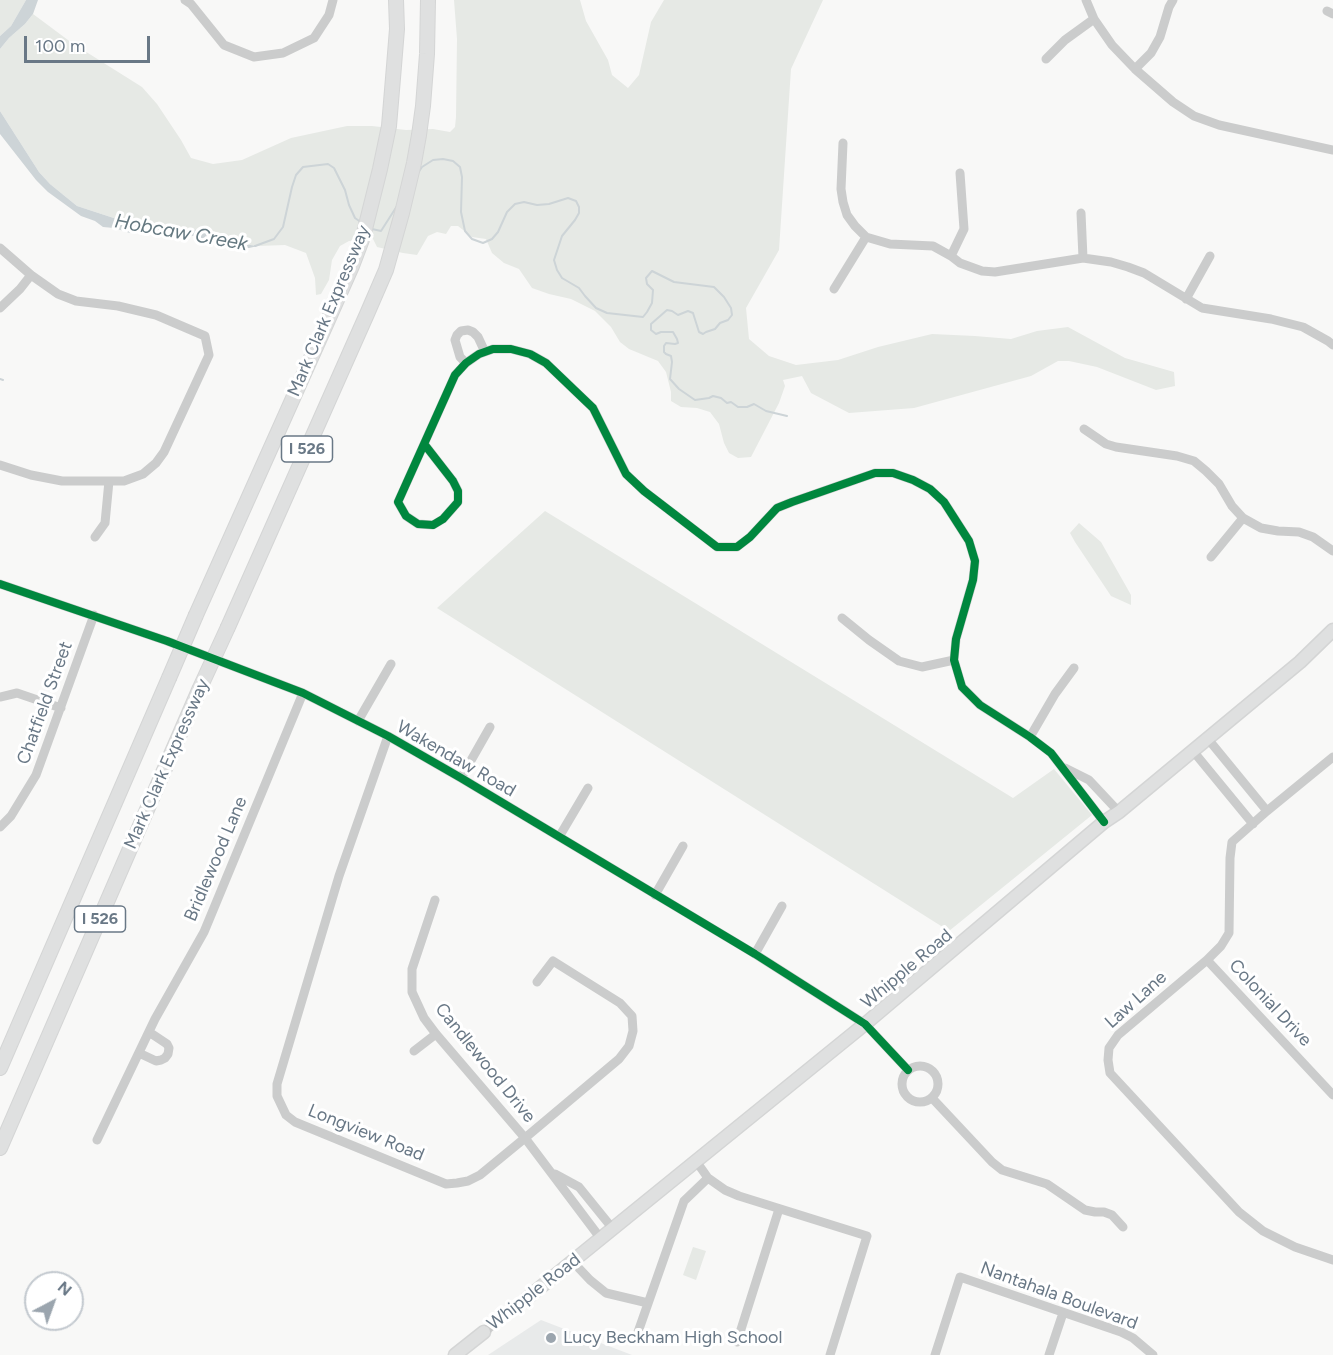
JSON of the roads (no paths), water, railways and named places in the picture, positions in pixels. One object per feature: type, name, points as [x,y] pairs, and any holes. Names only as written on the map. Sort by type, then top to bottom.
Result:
[{"type":"highway","name":"Mark Clark Expressway","points":[[0,1068],[363,237],[389,126],[397,28],[396,0]]},
{"type":"highway","name":"Mark Clark Expressway","points":[[0,1148],[386,270],[414,163],[423,106],[428,0]]},
{"type":"main road","name":"Whipple Road","points":[[526,1299],[865,1024],[1104,822],[1300,662],[1333,630]]},
{"type":"main road","name":"Whipple Road","points":[[455,1355],[483,1332]]},
{"type":"street","points":[[185,0],[191,4],[224,45],[254,57],[283,53],[314,38],[329,15],[333,0]]},
{"type":"street","points":[[1086,0],[1094,19],[1112,45],[1135,69],[1173,102],[1194,116],[1219,125],[1333,150]]},
{"type":"street","points":[[1135,69],[1151,53],[1160,37],[1173,0]]},
{"type":"street","points":[[1046,59],[1065,40],[1094,19]]},
{"type":"street","points":[[843,142],[841,189],[843,202],[847,214],[866,237],[890,244],[933,246],[960,263],[982,271],[995,272],[1083,258],[1112,262],[1144,273],[1202,308],[1271,319],[1303,327],[1333,345]]},
{"type":"street","points":[[951,256],[964,230],[960,173]]},
{"type":"street","points":[[1081,213],[1083,258]]},
{"type":"street","points":[[834,289],[866,237]]},
{"type":"street","points":[[0,248],[58,294],[76,302],[118,306],[156,315],[205,336],[209,355],[164,452],[156,463],[143,474],[124,481],[62,481],[31,475],[0,465]]},
{"type":"street","points":[[1186,299],[1210,256]]},
{"type":"street","points":[[0,308],[20,290],[31,274]]},
{"type":"street","points":[[466,363],[460,357],[455,340],[461,331],[473,332],[485,352]]},
{"type":"street","points":[[425,445],[458,491],[458,502],[443,519],[433,525],[418,524],[406,516],[398,502],[455,375],[479,354],[493,349],[512,349],[530,354],[546,363],[593,408],[626,474],[644,491],[717,547],[736,547],[750,537],[777,508],[875,473],[894,473],[930,489],[944,502],[969,541],[975,561],[974,580],[956,639],[954,660],[962,687],[980,705],[1051,753],[1104,822]]},
{"type":"street","points":[[1084,429],[1106,444],[1116,447],[1178,456],[1194,461],[1219,484],[1232,506],[1244,518],[1261,528],[1299,532],[1313,537],[1333,551]]},
{"type":"street","points":[[95,537],[105,523],[109,481]]},
{"type":"street","points":[[1211,557],[1244,518]]},
{"type":"street","name":"Wakendaw Road","points":[[0,584],[167,641],[303,693],[388,736],[755,954],[865,1024],[908,1070]]},
{"type":"street","name":"Chatfield Street","points":[[0,827],[11,816],[36,775],[94,615]]},
{"type":"street","points":[[842,618],[899,661],[922,667],[954,660]]},
{"type":"street","points":[[358,721],[391,664]]},
{"type":"street","points":[[1030,737],[1055,694],[1074,668]]},
{"type":"street","points":[[0,697],[17,693],[61,708]]},
{"type":"street","name":"Bridlewood Lane","points":[[97,1140],[149,1032],[204,932],[303,693]]},
{"type":"street","points":[[461,778],[490,727]]},
{"type":"street","name":"Longview Road","points":[[388,736],[339,876],[277,1084],[277,1096],[286,1115],[295,1122],[446,1184],[468,1181],[480,1175],[619,1059],[629,1046],[633,1032],[632,1016],[620,1003],[553,961],[537,982]]},
{"type":"street","points":[[1208,739],[1267,811]]},
{"type":"street","points":[[1193,751],[1253,824]]},
{"type":"street","name":"Law Lane","points":[[1333,757],[1232,842],[1229,933],[1221,946],[1207,960],[1118,1035],[1109,1048],[1108,1060],[1110,1073],[1247,1219],[1263,1232],[1295,1247],[1333,1260]]},
{"type":"street","points":[[1063,767],[1089,780],[1119,812]]},
{"type":"street","points":[[559,837],[588,788]]},
{"type":"street","points":[[655,895],[683,846]]},
{"type":"street","name":"Candlewood Drive","points":[[435,900],[412,969],[412,992],[424,1018],[525,1138],[601,1239]]},
{"type":"street","points":[[755,954],[782,906]]},
{"type":"street","name":"Colonial Drive","points":[[1207,960],[1333,1095]]},
{"type":"street","points":[[139,1053],[156,1060],[165,1058],[168,1054],[167,1044],[149,1032]]},
{"type":"street","points":[[414,1051],[436,1034]]},
{"type":"street","points":[[924,1066],[934,1072],[939,1083],[932,1098],[927,1101],[914,1102],[905,1094],[902,1081],[908,1070],[924,1066]]},
{"type":"street","points":[[932,1098],[1002,1170],[1047,1184],[1085,1210],[1112,1215],[1123,1227]]},
{"type":"street","points":[[696,1161],[708,1179],[725,1190],[867,1236],[830,1355]]},
{"type":"street","name":"Candlewood Drive","points":[[551,1172],[579,1187],[613,1229]]},
{"type":"street","points":[[638,1332],[684,1201],[708,1179]]},
{"type":"street","points":[[737,1342],[779,1209]]},
{"type":"street","points":[[573,1262],[606,1293],[648,1303]]},
{"type":"street","name":"Nantahala Boulevard","points":[[934,1355],[960,1277],[1121,1332],[1133,1338],[1153,1355]]},
{"type":"street","name":"Whipple Road","points":[[483,1332],[526,1299]]},
{"type":"street","points":[[1049,1355],[1063,1312]]},
{"type":"water","points":[[26,0],[38,0],[33,14],[0,49],[0,36],[11,26]]},
{"type":"water","points":[[0,111],[39,172],[77,206],[132,224],[200,230],[234,243],[258,246],[239,248],[194,236],[130,233],[103,227],[81,216],[48,192],[36,180],[0,134]]},
{"type":"waterway","name":"Hobcaw Creek","points":[[418,173],[422,167],[433,160],[453,161],[460,167],[461,212],[465,231],[472,239],[483,243],[492,239],[498,232],[507,212],[515,204],[524,202],[537,205],[549,204],[568,198],[576,201],[579,213],[562,236],[554,260],[562,278],[579,288],[596,308],[607,313],[643,317],[652,303],[653,290],[647,284],[646,278],[652,271],[674,282],[714,287],[724,297],[731,308],[732,315],[715,329],[703,334],[699,332],[693,313],[688,311],[678,315],[667,310],[651,324],[651,330],[656,334],[673,332],[677,339],[678,343],[666,343],[664,346],[664,352],[671,356],[670,379],[679,389],[695,400],[713,396],[738,407],[754,404],[766,411],[787,416]]},
{"type":"waterway","name":"Hobcaw Creek","points":[[255,246],[274,239],[283,227],[292,187],[296,175],[303,167],[328,164],[334,168],[355,218],[362,223]]},
{"type":"waterway","name":"Hobcaw Creek","points":[[372,229],[381,231],[397,206]]},
{"type":"place","name":"Lucy Beckham High School","points":[[551,1338]]}]
